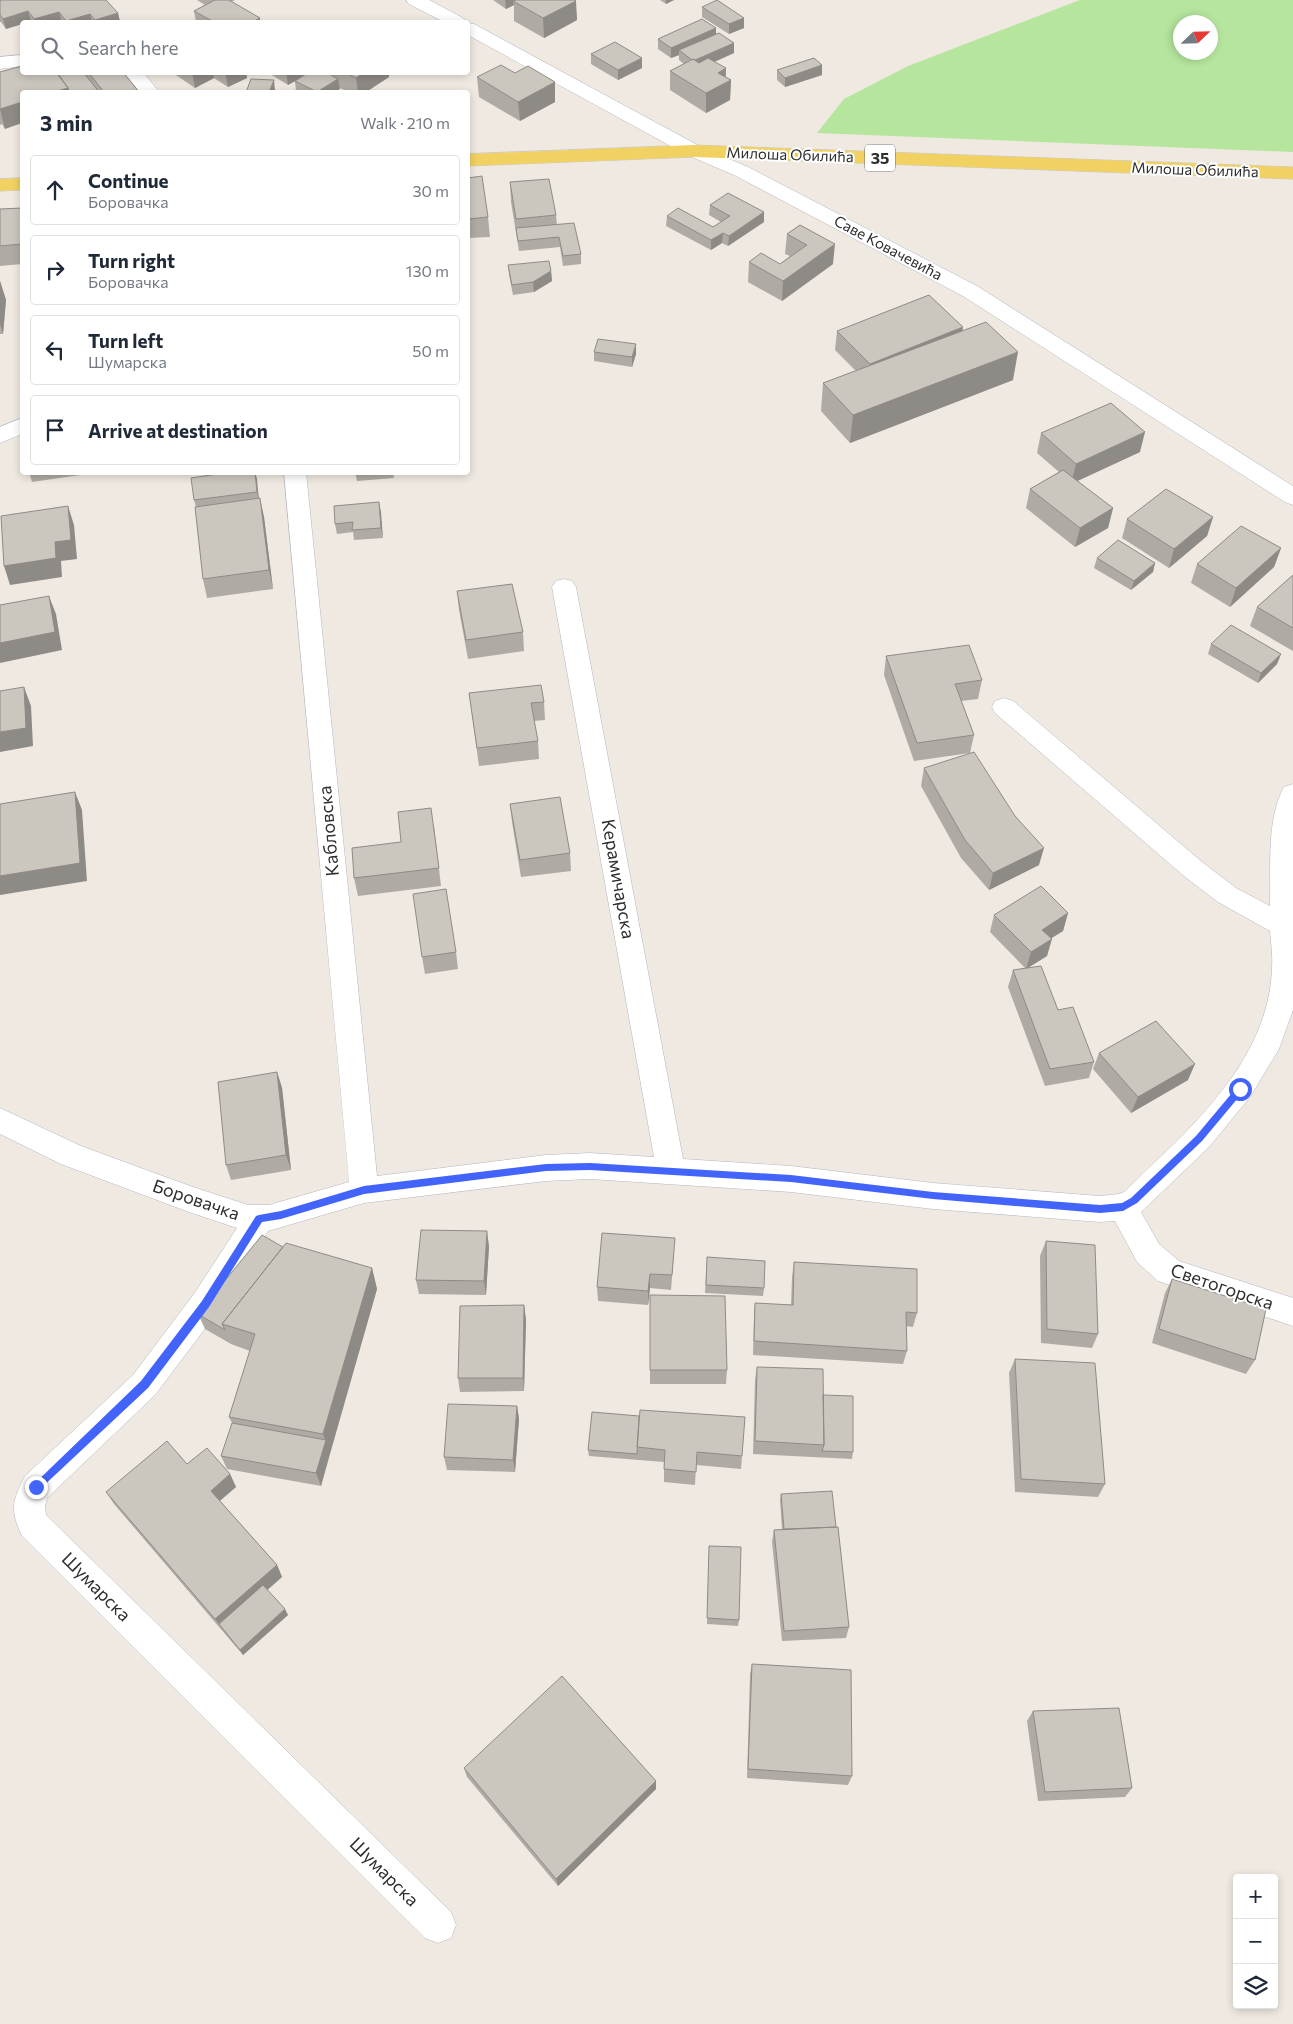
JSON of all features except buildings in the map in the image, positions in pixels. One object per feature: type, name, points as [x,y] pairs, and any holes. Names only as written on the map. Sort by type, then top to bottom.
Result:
[{"type":"main road","name":"Милоша Обилића","points":[[470,160],[694,151],[1293,173]]},
{"type":"main road","points":[[0,185],[20,184]]},
{"type":"street","points":[[415,0],[453,20]]},
{"type":"street","name":"Саве Ковачевића","points":[[470,29],[694,151],[741,171],[970,291],[1293,497]]},
{"type":"street","points":[[0,63],[20,60]]},
{"type":"street","points":[[135,75],[148,90]]},
{"type":"street","points":[[0,436],[20,426]]},
{"type":"street","name":"Кабловска","points":[[295,475],[364,1190]]},
{"type":"street","name":"Керамичарска","points":[[564,587],[671,1170]]},
{"type":"street","points":[[1004,707],[1193,869],[1227,895],[1283,925]]},
{"type":"street","points":[[1123,1207],[1134,1201],[1199,1138],[1240,1089],[1265,1049],[1280,1008],[1286,969],[1283,925],[1285,834],[1288,804],[1293,794]]},
{"type":"street","name":"Боровачка","points":[[0,1120],[71,1155],[238,1217],[259,1219],[364,1190],[546,1168],[590,1166],[791,1179],[933,1196],[1100,1209],[1123,1207]]},
{"type":"street","name":"Светогорска","points":[[1123,1207],[1148,1253],[1169,1271],[1293,1312]]},
{"type":"street","name":"Шумарска","points":[[259,1219],[205,1304],[144,1384],[36,1487],[28,1502],[28,1514],[33,1525],[438,1926]]},
{"type":"green space","points":[[1080,0],[1293,0],[1293,152],[817,133],[844,99],[908,66]]},
{"type":"route","points":[[36,1487],[144,1384],[205,1304],[259,1219],[281,1215],[364,1190],[546,1168],[590,1166],[791,1179],[933,1196],[1100,1209],[1123,1207],[1134,1201],[1199,1138],[1240,1089]]}]
